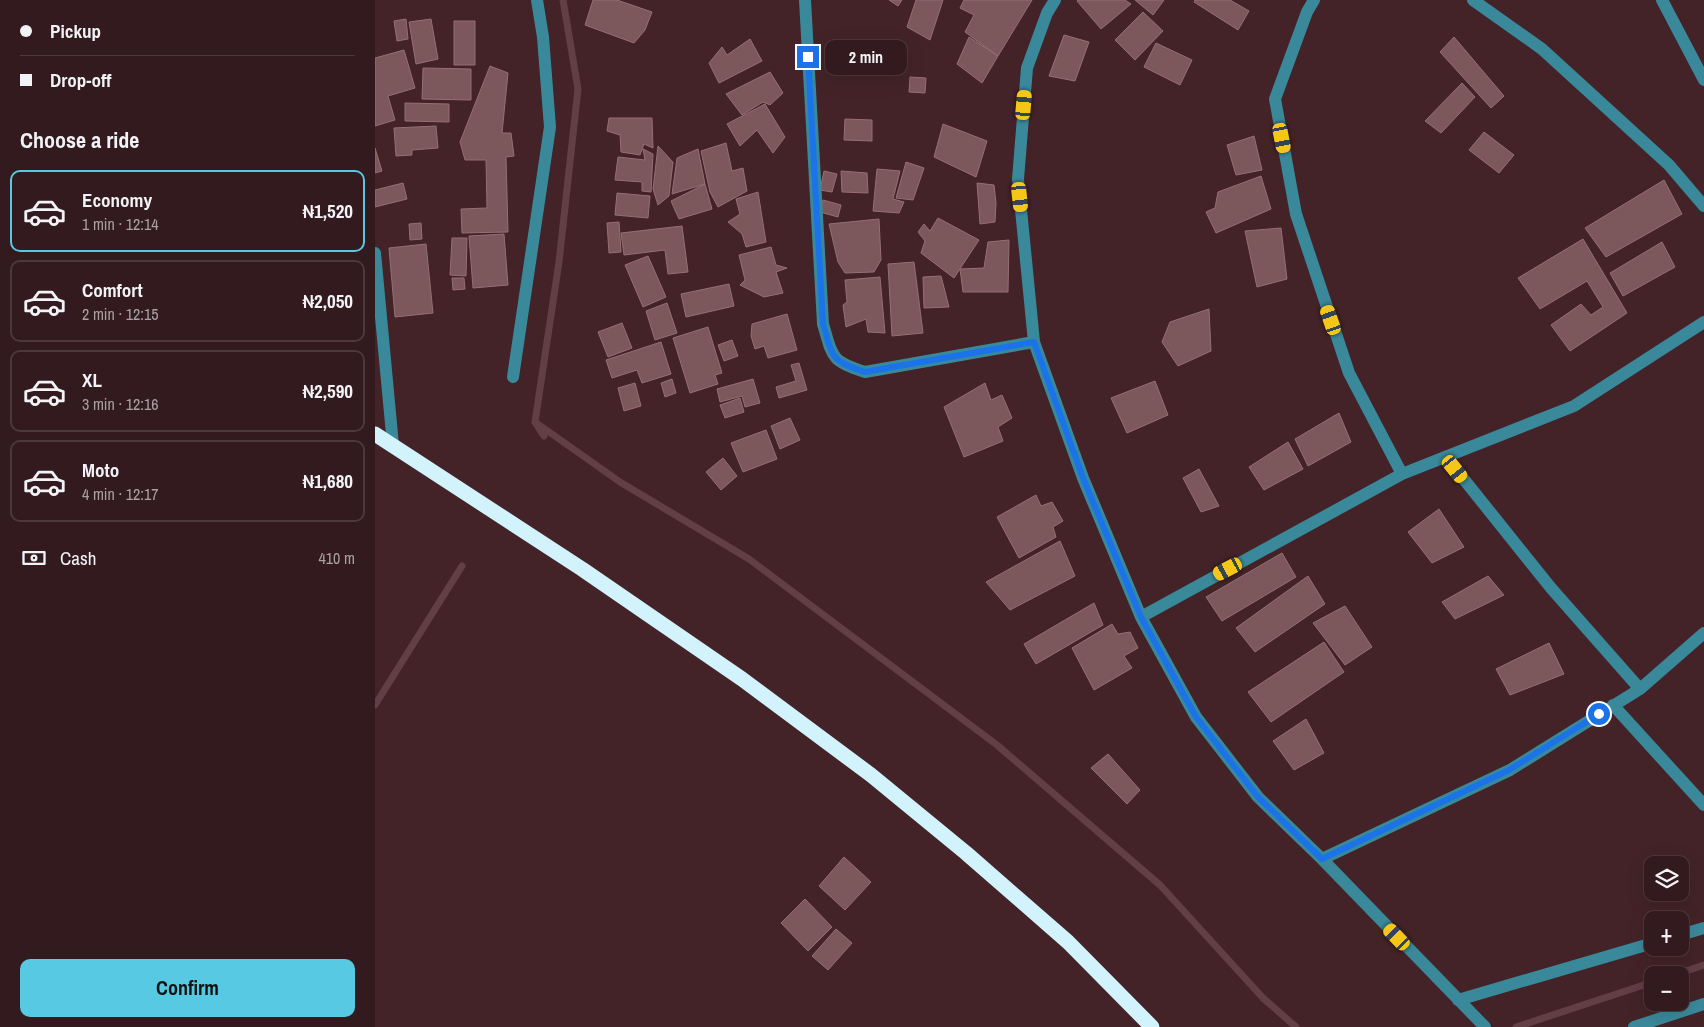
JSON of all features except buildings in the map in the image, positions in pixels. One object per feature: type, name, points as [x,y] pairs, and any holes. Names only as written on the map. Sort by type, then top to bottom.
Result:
[{"type":"highway","points":[[375,434],[582,569],[742,679],[871,775],[966,853],[1068,942],[1152,1027]]},
{"type":"street","points":[[513,376],[550,127],[543,36],[537,0]]},
{"type":"street","points":[[805,0],[823,324],[832,354],[844,366],[865,372],[1034,342]]},
{"type":"street","points":[[1055,0],[1047,13],[1027,68],[1018,179],[1034,342],[1083,478],[1141,617],[1196,717],[1258,797],[1322,859],[1481,1022]]},
{"type":"street","points":[[1314,0],[1307,12],[1275,100],[1296,214],[1349,373],[1402,474]]},
{"type":"street","points":[[1473,0],[1542,49],[1669,165],[1704,206]]},
{"type":"street","points":[[1662,0],[1704,80]]},
{"type":"street","points":[[375,253],[393,445]]},
{"type":"street","points":[[1141,617],[1402,474],[1574,406],[1704,322]]},
{"type":"street","points":[[1446,457],[1551,588],[1640,689]]},
{"type":"street","points":[[1322,859],[1509,770],[1640,689],[1704,633]]},
{"type":"street","points":[[1613,705],[1704,805]]},
{"type":"street","points":[[1689,932],[1704,928]]},
{"type":"street","points":[[1458,1000],[1644,946]]},
{"type":"street","points":[[1634,1027],[1704,1004]]},
{"type":"waterway","points":[[544,436],[535,422],[559,262],[578,89],[563,0]]},
{"type":"waterway","points":[[535,422],[620,482],[749,559],[997,745],[1160,885],[1263,998],[1296,1027]]},
{"type":"waterway","points":[[375,705],[462,566]]},
{"type":"waterway","points":[[1689,970],[1704,965]]},
{"type":"waterway","points":[[1516,1027],[1644,985]]},
{"type":"route","points":[[808,57],[823,324],[832,354],[844,366],[865,372],[1034,342],[1083,478],[1141,617],[1196,717],[1258,797],[1322,859],[1509,770],[1599,714]]}]
